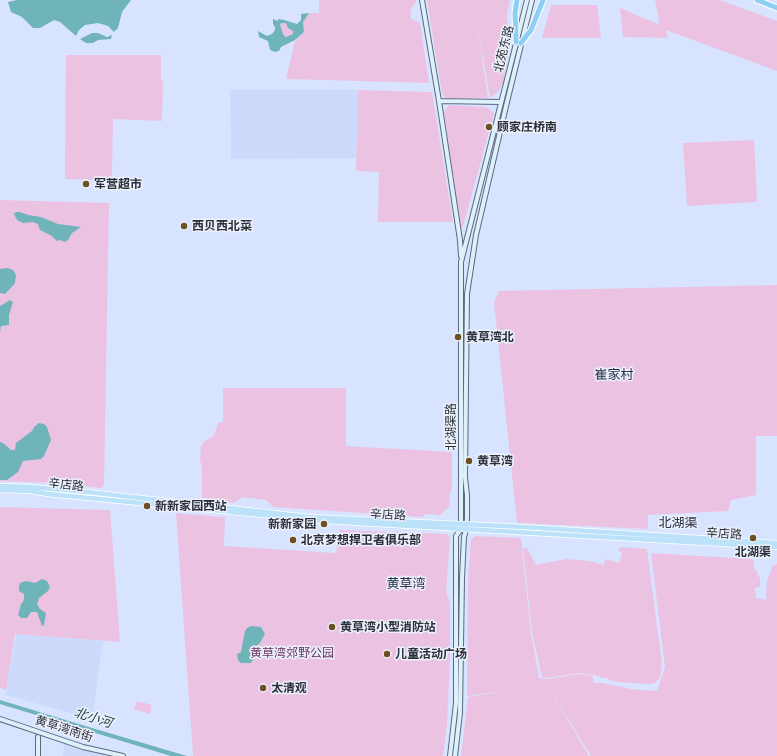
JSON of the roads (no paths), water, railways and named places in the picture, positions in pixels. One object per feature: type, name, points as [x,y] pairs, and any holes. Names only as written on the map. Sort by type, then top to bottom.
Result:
[{"type":"highway","points":[[517,0],[515,14],[518,43]]},
{"type":"highway","points":[[518,43],[531,30],[543,0]]},
{"type":"highway","points":[[757,0],[777,8]]},
{"type":"main road","name":"北苑东路","points":[[507,102],[527,0]]},
{"type":"main road","name":"北苑东路","points":[[501,102],[532,0]]},
{"type":"main road","points":[[422,2],[460,240],[461,262]]},
{"type":"main road","points":[[439,101],[501,102]]},
{"type":"main road","name":"北湖渠路","points":[[454,756],[460,713],[464,537],[461,262],[501,102]]},
{"type":"main road","name":"北湖渠路","points":[[450,756],[456,703],[456,536],[464,527],[467,495],[465,477],[467,294],[475,242],[507,102]]},
{"type":"main road","name":"辛店路","points":[[0,486],[88,492],[309,517],[723,542],[777,547]]},
{"type":"main road","name":"辛店路","points":[[0,490],[30,491],[324,521],[464,527]]},
{"type":"main road","name":"辛店路","points":[[723,542],[777,543]]},
{"type":"main road","name":"黄草湾南街","points":[[0,719],[83,747],[123,756]]},
{"type":"main road","points":[[38,737],[38,756]]},
{"type":"place","name":"顾家庄桥南","points":[[489,127]]},
{"type":"place","name":"军营超市","points":[[86,184]]},
{"type":"place","name":"西贝西北菜","points":[[184,226]]},
{"type":"place","name":"黄草湾北","points":[[458,337]]},
{"type":"place","name":"黄草湾","points":[[469,461]]},
{"type":"place","name":"新新家园西站","points":[[147,506]]},
{"type":"place","name":"新新家园","points":[[324,524]]},
{"type":"place","name":"北湖渠","points":[[753,538]]},
{"type":"place","name":"北京梦想捍卫者俱乐部","points":[[293,540]]},
{"type":"place","name":"黄草湾小型消防站","points":[[332,627]]},
{"type":"place","name":"儿童活动广场","points":[[387,654]]},
{"type":"place","name":"太清观","points":[[263,688]]},
{"type":"district","name":"崔家村","points":[[614,375]]},
{"type":"district","name":"北湖渠","points":[[678,523]]},
{"type":"district","name":"黄草湾","points":[[406,584]]},
{"type":"park label","name":"黄草湾郊野公园","points":[[292,653]]},
{"type":"water label","name":"北小河","points":[[93,718]]}]
